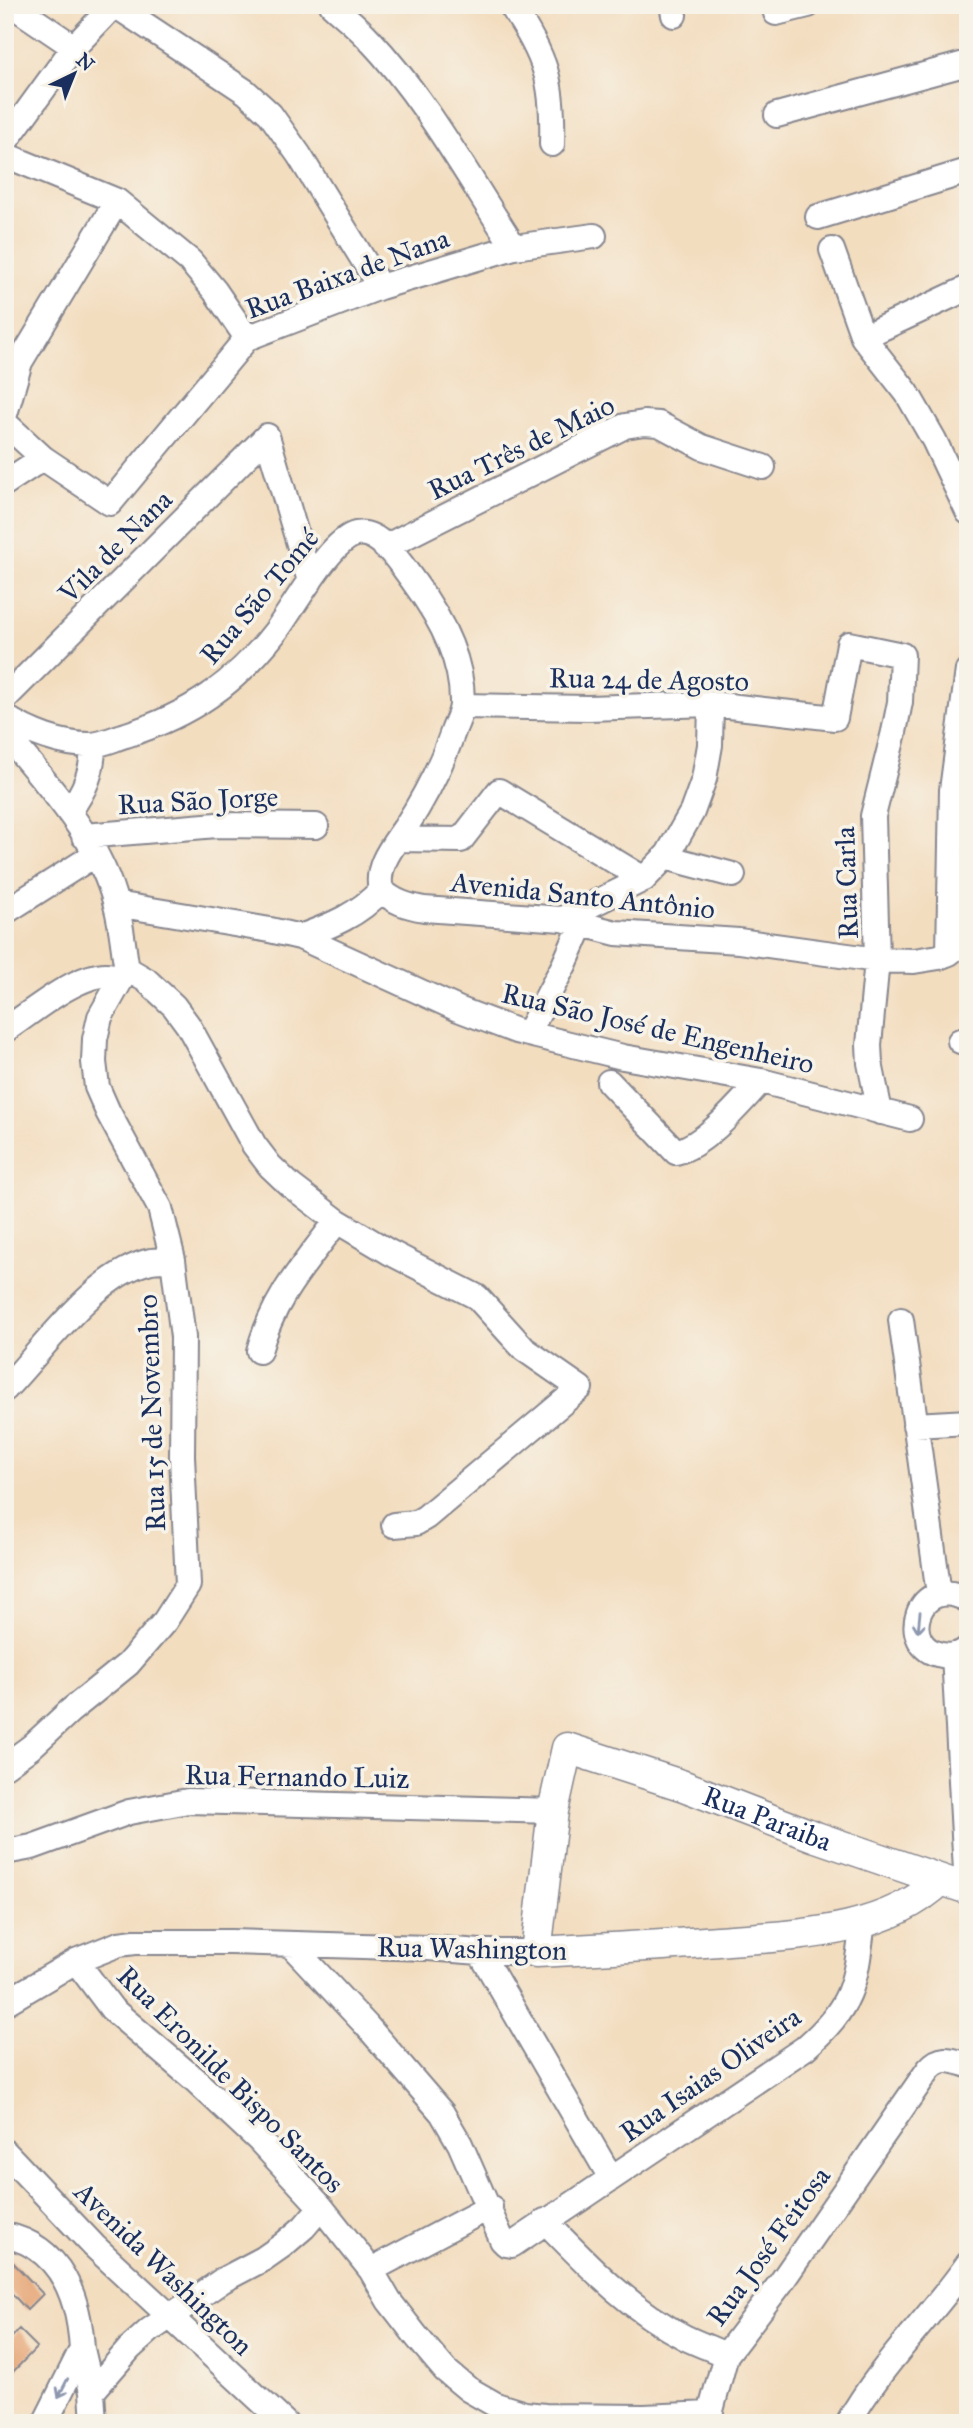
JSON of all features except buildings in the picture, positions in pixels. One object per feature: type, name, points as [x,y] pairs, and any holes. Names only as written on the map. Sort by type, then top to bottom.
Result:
[{"type":"street","points":[[12,5],[74,47]]},
{"type":"street","points":[[5,142],[74,47],[115,5],[246,92],[270,114],[299,155],[380,287]]},
{"type":"street","points":[[332,5],[368,38],[402,80],[435,125],[514,247]]},
{"type":"street","points":[[511,5],[526,26],[546,66],[553,106],[552,144]]},
{"type":"street","points":[[776,13],[808,5]]},
{"type":"street","points":[[776,116],[968,63]]},
{"type":"street","points":[[5,155],[117,201],[190,261],[215,291],[247,338]]},
{"type":"street","points":[[818,217],[968,171]]},
{"type":"street","points":[[5,414],[20,362],[117,201]]},
{"type":"street","name":"Rua Baixa de Nana","points":[[43,458],[110,503],[247,338],[380,287],[514,247],[594,236]]},
{"type":"street","points":[[832,250],[863,337],[907,393],[934,440],[968,512]]},
{"type":"street","points":[[863,337],[968,288]]},
{"type":"street","points":[[5,423],[43,458],[5,483]]},
{"type":"street","name":"Rua Três de Maio","points":[[385,547],[625,426],[659,424],[702,447],[763,467]]},
{"type":"street","name":"Vila de Nana","points":[[5,698],[267,436],[310,581]]},
{"type":"street","name":"Rua São Tomé","points":[[93,745],[150,727],[219,691],[248,665],[278,629],[333,550],[345,539],[356,534],[371,535],[385,547]]},
{"type":"street","points":[[300,937],[349,917],[381,890],[380,870],[443,760],[462,706],[459,672],[446,635],[431,605],[385,547]]},
{"type":"street","name":"Rua 24 de Agosto","points":[[462,706],[588,708],[711,704],[835,718],[849,644],[902,656]]},
{"type":"street","name":"Rua Carla","points":[[880,1111],[869,1045],[877,960],[873,816],[900,702],[902,656]]},
{"type":"street","points":[[958,946],[960,789],[968,670]]},
{"type":"street","points":[[527,1033],[564,965],[572,921],[644,880],[666,857],[692,812],[704,779],[710,745],[711,704]]},
{"type":"street","points":[[5,718],[50,737],[93,745],[93,765],[88,782],[69,812]]},
{"type":"street","points":[[5,733],[69,812],[90,845],[116,904],[124,974]]},
{"type":"street","points":[[398,839],[461,840],[499,791],[644,880]]},
{"type":"street","name":"Rua São Jorge","points":[[90,845],[217,825],[316,826]]},
{"type":"street","points":[[5,912],[90,845]]},
{"type":"street","points":[[666,857],[733,875]]},
{"type":"street","name":"Avenida Santo Antônio","points":[[381,890],[405,905],[424,909],[572,921],[616,933],[739,942],[877,960],[915,961],[958,946]]},
{"type":"street","name":"Rua São José de Engenheiro","points":[[116,904],[300,937],[458,1009],[527,1033],[623,1056],[761,1081],[910,1119]]},
{"type":"street","points":[[5,1030],[76,984],[106,975],[124,974],[146,980],[161,992],[188,1025],[250,1138],[270,1166],[311,1203],[337,1221],[389,1252],[477,1297],[524,1349],[580,1388],[426,1517],[415,1523],[394,1525]]},
{"type":"street","name":"Rua 15 de Novembro","points":[[5,1766],[128,1664],[165,1621],[188,1585],[183,1467],[183,1337],[173,1260],[160,1208],[97,1087],[94,1062],[100,1017],[124,974]]},
{"type":"street","points":[[609,1082],[676,1152],[704,1138],[727,1118],[761,1081]]},
{"type":"street","points":[[259,1351],[277,1303],[337,1221]]},
{"type":"street","points":[[6,1388],[93,1294],[134,1267],[152,1261],[173,1260]]},
{"type":"street","points":[[901,1320],[939,1594]]},
{"type":"street","points":[[915,1425],[968,1422]]},
{"type":"street","points":[[958,1886],[961,1652],[945,1656],[929,1650],[918,1636],[916,1619],[919,1611],[931,1598],[939,1594],[959,1595],[968,1601]]},
{"type":"street","name":"Rua Paraiba","points":[[552,1811],[567,1748],[684,1786],[816,1837],[958,1886]]},
{"type":"street","name":"Rua Fernando Luiz","points":[[5,1852],[32,1847],[129,1812],[188,1801],[552,1811]]},
{"type":"street","points":[[536,1952],[552,1811]]},
{"type":"street","name":"Rua Washington","points":[[5,2003],[76,1961],[119,1944],[135,1942],[428,1948],[480,1952],[655,1946],[799,1935],[863,1921],[911,1903],[927,1893],[958,1886]]},
{"type":"street","name":"Rua Isaias Oliveira","points":[[490,2207],[506,2244],[512,2245],[805,2048],[829,2026],[844,2005],[856,1979],[863,1921]]},
{"type":"street","points":[[290,1944],[442,2113],[490,2207],[371,2270]]},
{"type":"street","points":[[480,1952],[611,2178]]},
{"type":"street","name":"Rua Eronilde Bispo Santos","points":[[76,1961],[112,2009],[195,2080],[259,2140],[321,2207],[371,2270],[389,2301],[445,2370],[468,2389],[496,2405],[525,2414],[565,2418],[709,2418],[726,2355]]},
{"type":"street","name":"Rua José Feitosa","points":[[538,2226],[624,2297],[686,2338],[726,2355],[788,2273],[929,2069],[936,2062],[956,2062]]},
{"type":"street","name":"Avenida Washington","points":[[5,2152],[85,2237],[285,2423]]},
{"type":"street","points":[[92,2392],[130,2348],[169,2315],[283,2245],[304,2227],[321,2207]]},
{"type":"street","points":[[5,2235],[16,2237],[49,2259],[64,2276],[74,2297],[92,2392],[94,2423]]},
{"type":"street","points":[[848,2423],[862,2398],[952,2287],[968,2263]]},
{"type":"street","points":[[45,2423],[82,2349]]}]
